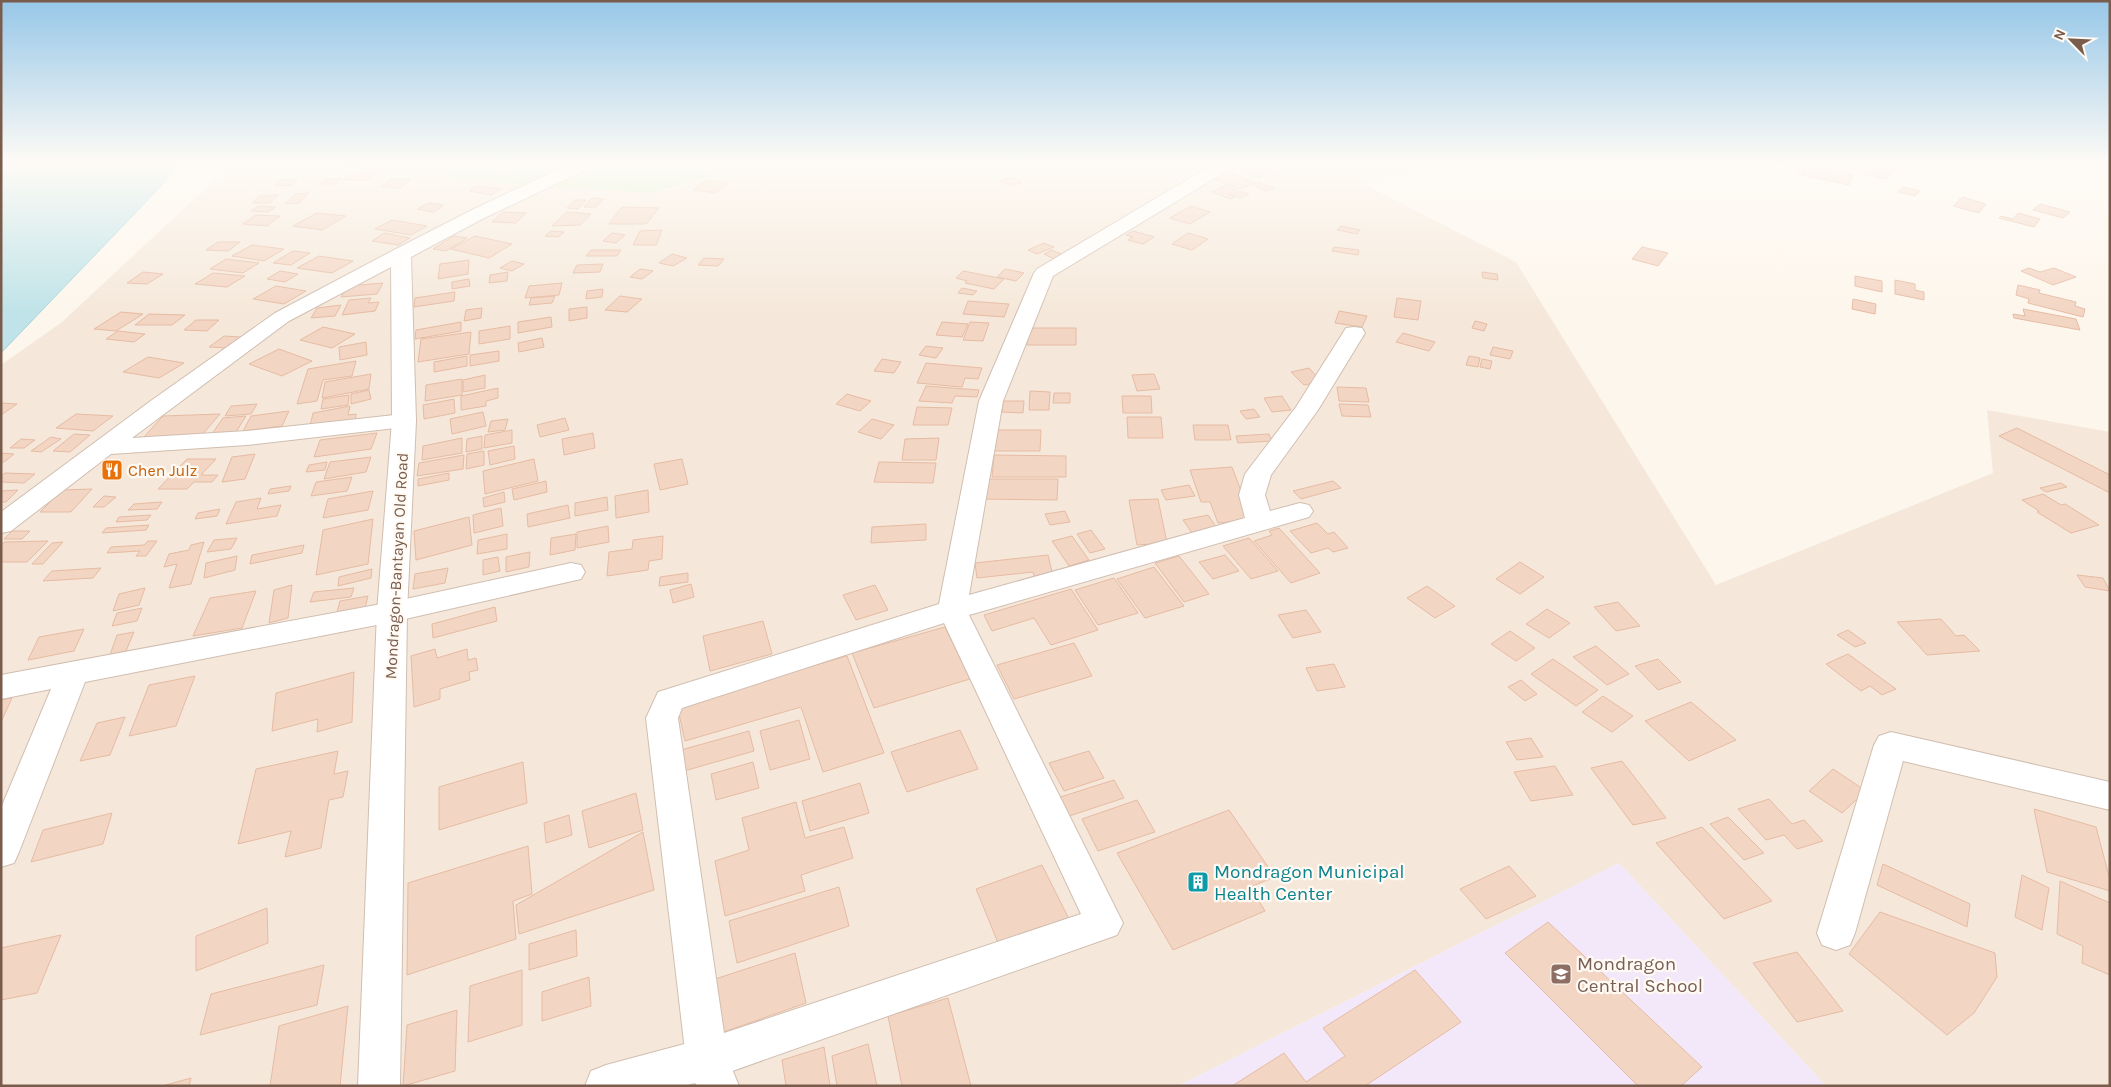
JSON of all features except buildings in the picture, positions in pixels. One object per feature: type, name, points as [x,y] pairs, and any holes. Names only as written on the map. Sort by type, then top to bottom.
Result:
[{"type":"street","points":[[1,525],[282,317],[481,213]]},
{"type":"street","points":[[606,1086],[712,1072],[1104,923],[952,610],[992,401],[1044,272],[1144,213]]},
{"type":"street","name":"Mondragon-Bantayan Old Road","points":[[379,1086],[392,612],[404,421],[401,254]]},
{"type":"street","points":[[1260,523],[1252,495],[1258,474],[1306,410],[1354,333]]},
{"type":"street","points":[[104,447],[247,438],[404,421]]},
{"type":"street","points":[[712,1072],[662,718],[669,700],[952,610],[1300,511]]},
{"type":"street","points":[[1,687],[392,612],[571,572]]},
{"type":"street","points":[[1,852],[73,673]]},
{"type":"street","points":[[1836,933],[1892,745],[2110,796]]},
{"type":"shaded area","points":[[179,213],[1419,213],[1516,262],[1716,585],[1993,473],[1987,410],[2110,432],[2110,1086],[1826,1086],[1619,863],[1178,1086],[1,1086],[1,365],[62,322]]},
{"type":"shaded area","name":"Mondragon Central School","points":[[1619,863],[1826,1086],[1178,1086]]},
{"type":"water","points":[[1,213],[135,213],[1,353]]},
{"type":"place","name":"Chen Julz","points":[[112,470]]},
{"type":"place","name":"Mondragon Municipal Health Center","points":[[1198,882]]},
{"type":"place","name":"Mondragon Central School","points":[[1561,974]]}]
